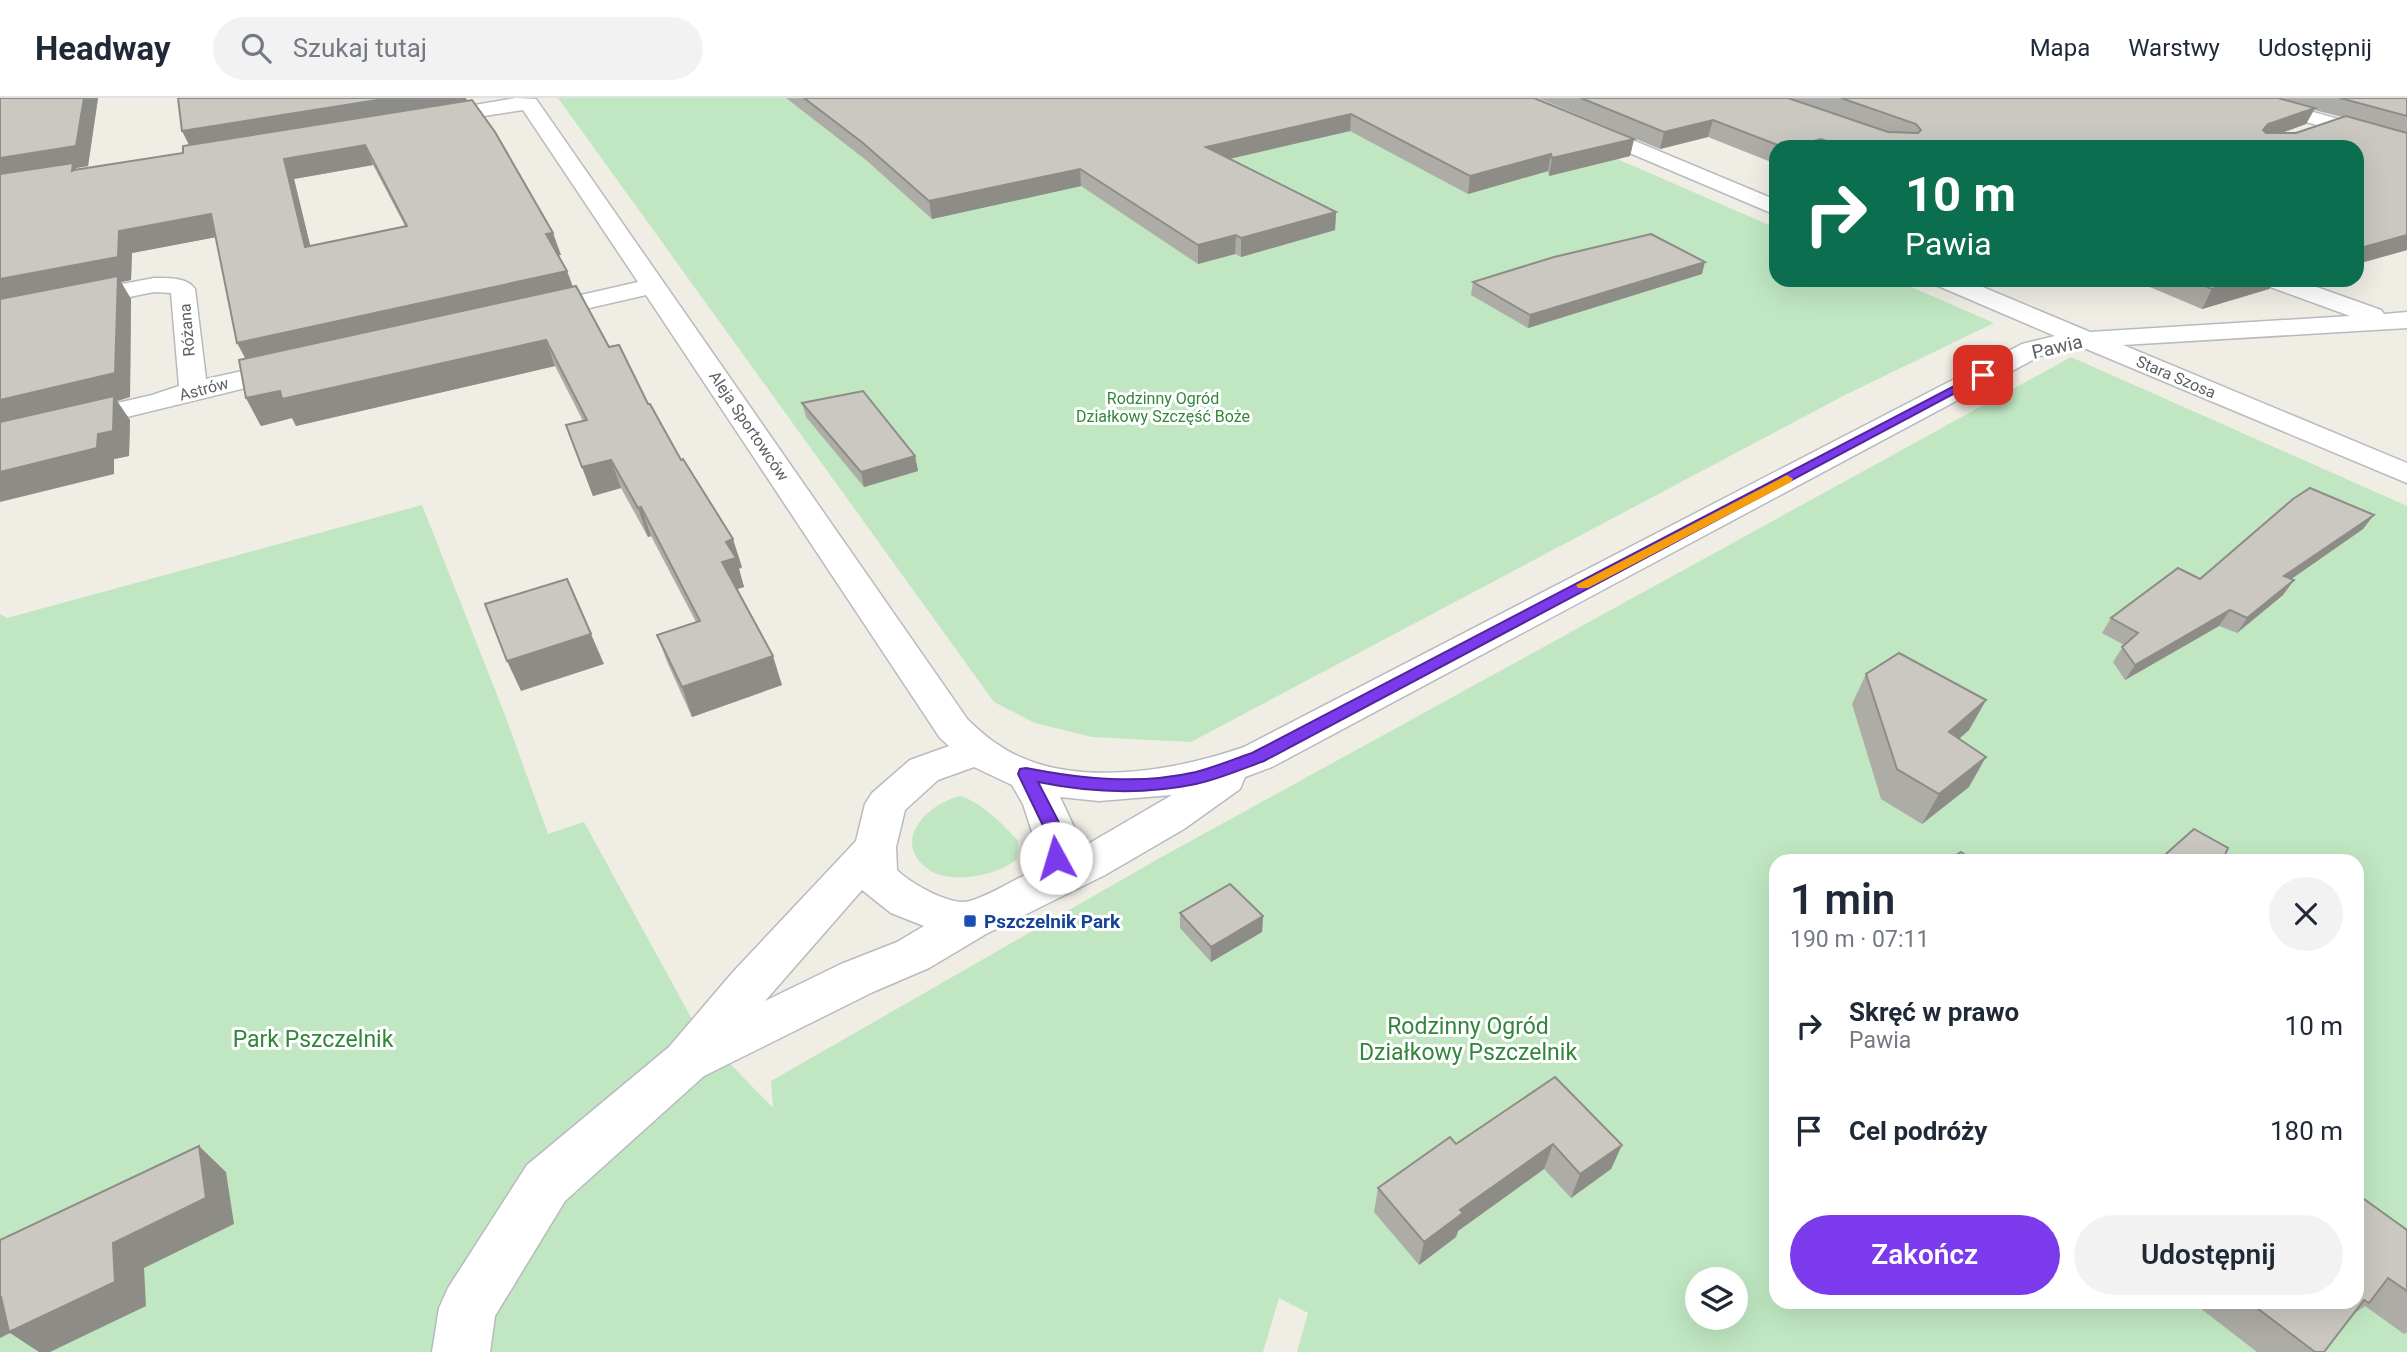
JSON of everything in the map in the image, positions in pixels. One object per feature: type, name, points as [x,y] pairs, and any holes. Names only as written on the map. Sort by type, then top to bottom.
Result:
[{"type":"street","points":[[1516,98],[1769,205]]},
{"type":"street","points":[[2241,98],[2407,144]]},
{"type":"street","points":[[409,122],[527,101]]},
{"type":"street","name":"Aleja Sportowców","points":[[527,101],[937,706],[960,736],[977,751]]},
{"type":"street","points":[[2301,136],[2335,124]]},
{"type":"street","name":"Różana","points":[[0,315],[154,285],[171,285],[183,289],[193,390]]},
{"type":"street","points":[[504,320],[653,286]]},
{"type":"street","name":"Stara Szosa","points":[[1962,287],[2407,474]]},
{"type":"street","points":[[2295,287],[2401,323]]},
{"type":"street","name":"Pawia","points":[[977,751],[1026,774],[1078,784],[1131,787],[1197,778],[1258,757],[2031,350],[2087,339],[2401,323]]},
{"type":"street","name":"Astrów","points":[[0,439],[161,402],[193,390],[315,363]]},
{"type":"street","points":[[970,921],[921,908],[897,898],[875,875],[875,847],[886,804],[924,770],[977,751]]},
{"type":"street","points":[[686,1062],[857,978],[912,955],[970,921],[1047,886],[1169,818],[1258,757]]},
{"type":"street","points":[[1026,774],[1057,836],[1056,858],[1047,886]]},
{"type":"street","points":[[461,1352],[468,1308],[547,1183],[686,1062],[875,847]]},
{"type":"green space","name":"Rodzinny Ogród Działkowy Szczęść Boże","points":[[558,98],[1477,98],[1769,225],[1769,287],[1911,287],[1994,323],[1847,394],[1191,742],[1092,737],[1035,723],[994,702]]},
{"type":"green space","points":[[2071,357],[2407,506],[2407,1352],[1297,1352],[1308,1313],[1279,1298],[1263,1352],[0,1352],[0,614],[7,618],[422,505],[505,715],[548,834],[584,822],[699,1032],[773,1108],[771,1081],[1158,859]]},
{"type":"green space","points":[[961,796],[985,809],[1018,841],[1017,859],[996,871],[970,877],[943,875],[922,864],[914,853],[914,831],[920,821],[939,805]]},
{"type":"building","points":[[0,98],[84,98],[76,146],[0,158]]},
{"type":"building","points":[[178,98],[390,98],[182,131]]},
{"type":"building","points":[[804,98],[1534,98],[1634,139],[1552,158],[1551,154],[1470,176],[1351,114],[1206,147],[1336,212],[1241,238],[1236,235],[1198,245],[1080,169],[929,201],[863,143]]},
{"type":"building","points":[[1581,98],[1788,98],[1888,132],[1918,133],[1921,130],[1916,124],[1841,98],[2278,98],[2315,108],[2268,124],[2263,130],[2266,133],[2296,133],[2346,116],[2407,133],[2407,235],[2364,247],[2364,140],[1821,139],[1769,142],[1713,120],[1664,132]]},
{"type":"building","points":[[2340,98],[2407,98],[2407,116]]},
{"type":"building","points":[[472,100],[495,132],[553,233],[546,234],[567,271],[237,343],[211,214],[119,231],[118,257],[0,279],[0,174],[73,163],[72,171],[183,153],[183,146]],"holes":[[[365,145],[407,226],[305,247],[284,159]]]},
{"type":"building","points":[[1651,234],[1705,262],[1530,315],[1473,282],[1554,257]]},
{"type":"building","points":[[118,276],[115,373],[0,400],[0,299]]},
{"type":"building","points":[[576,286],[609,347],[619,345],[648,404],[733,539],[726,542],[736,558],[722,562],[773,656],[682,687],[657,635],[700,621],[641,507],[638,508],[611,460],[582,467],[566,425],[587,420],[546,340],[282,399],[280,391],[246,398],[239,360]]},
{"type":"building","points":[[863,391],[915,456],[861,472],[802,403]]},
{"type":"building","points":[[114,396],[113,431],[98,434],[97,448],[0,472],[0,422]]},
{"type":"building","points":[[2310,488],[2374,515],[2284,576],[2294,580],[2247,618],[2230,610],[2135,665],[2122,647],[2138,633],[2111,618],[2178,568],[2200,579],[2293,499]]},
{"type":"building","points":[[567,579],[591,634],[507,661],[485,604]]},
{"type":"building","points":[[1899,653],[1986,700],[1949,732],[1986,757],[1939,794],[1897,769],[1866,674]]},
{"type":"building","points":[[2194,829],[2228,848],[2225,854],[2166,854]]},
{"type":"building","points":[[1230,884],[1263,916],[1211,947],[1180,913]]},
{"type":"building","points":[[1555,1077],[1622,1145],[1580,1174],[1553,1144],[1460,1210],[1463,1213],[1424,1242],[1378,1188],[1450,1137],[1456,1144]]},
{"type":"building","points":[[199,1146],[206,1198],[113,1243],[115,1282],[9,1332],[0,1297],[0,1240]]},
{"type":"building","points":[[2364,1199],[2407,1230],[2407,1291],[2388,1278],[2369,1303],[2364,1300]]},
{"type":"building","points":[[2258,1309],[2357,1309],[2324,1352],[2315,1352]]},
{"type":"slow traffic","points":[[1583,585],[1787,479]]},
{"type":"place","name":"Pszczelnik Park","points":[[970,921]]},
{"type":"route","points":[[1056,858],[1057,836],[1026,774],[1078,784],[1131,787],[1197,778],[1235,767],[1983,375]]},
{"type":"park label","name":"Park Pszczelnik","points":[[313,1039]]},
{"type":"park label","name":"Rodzinny Ogród Działkowy Pszczelnik","points":[[1468,1039]]}]
